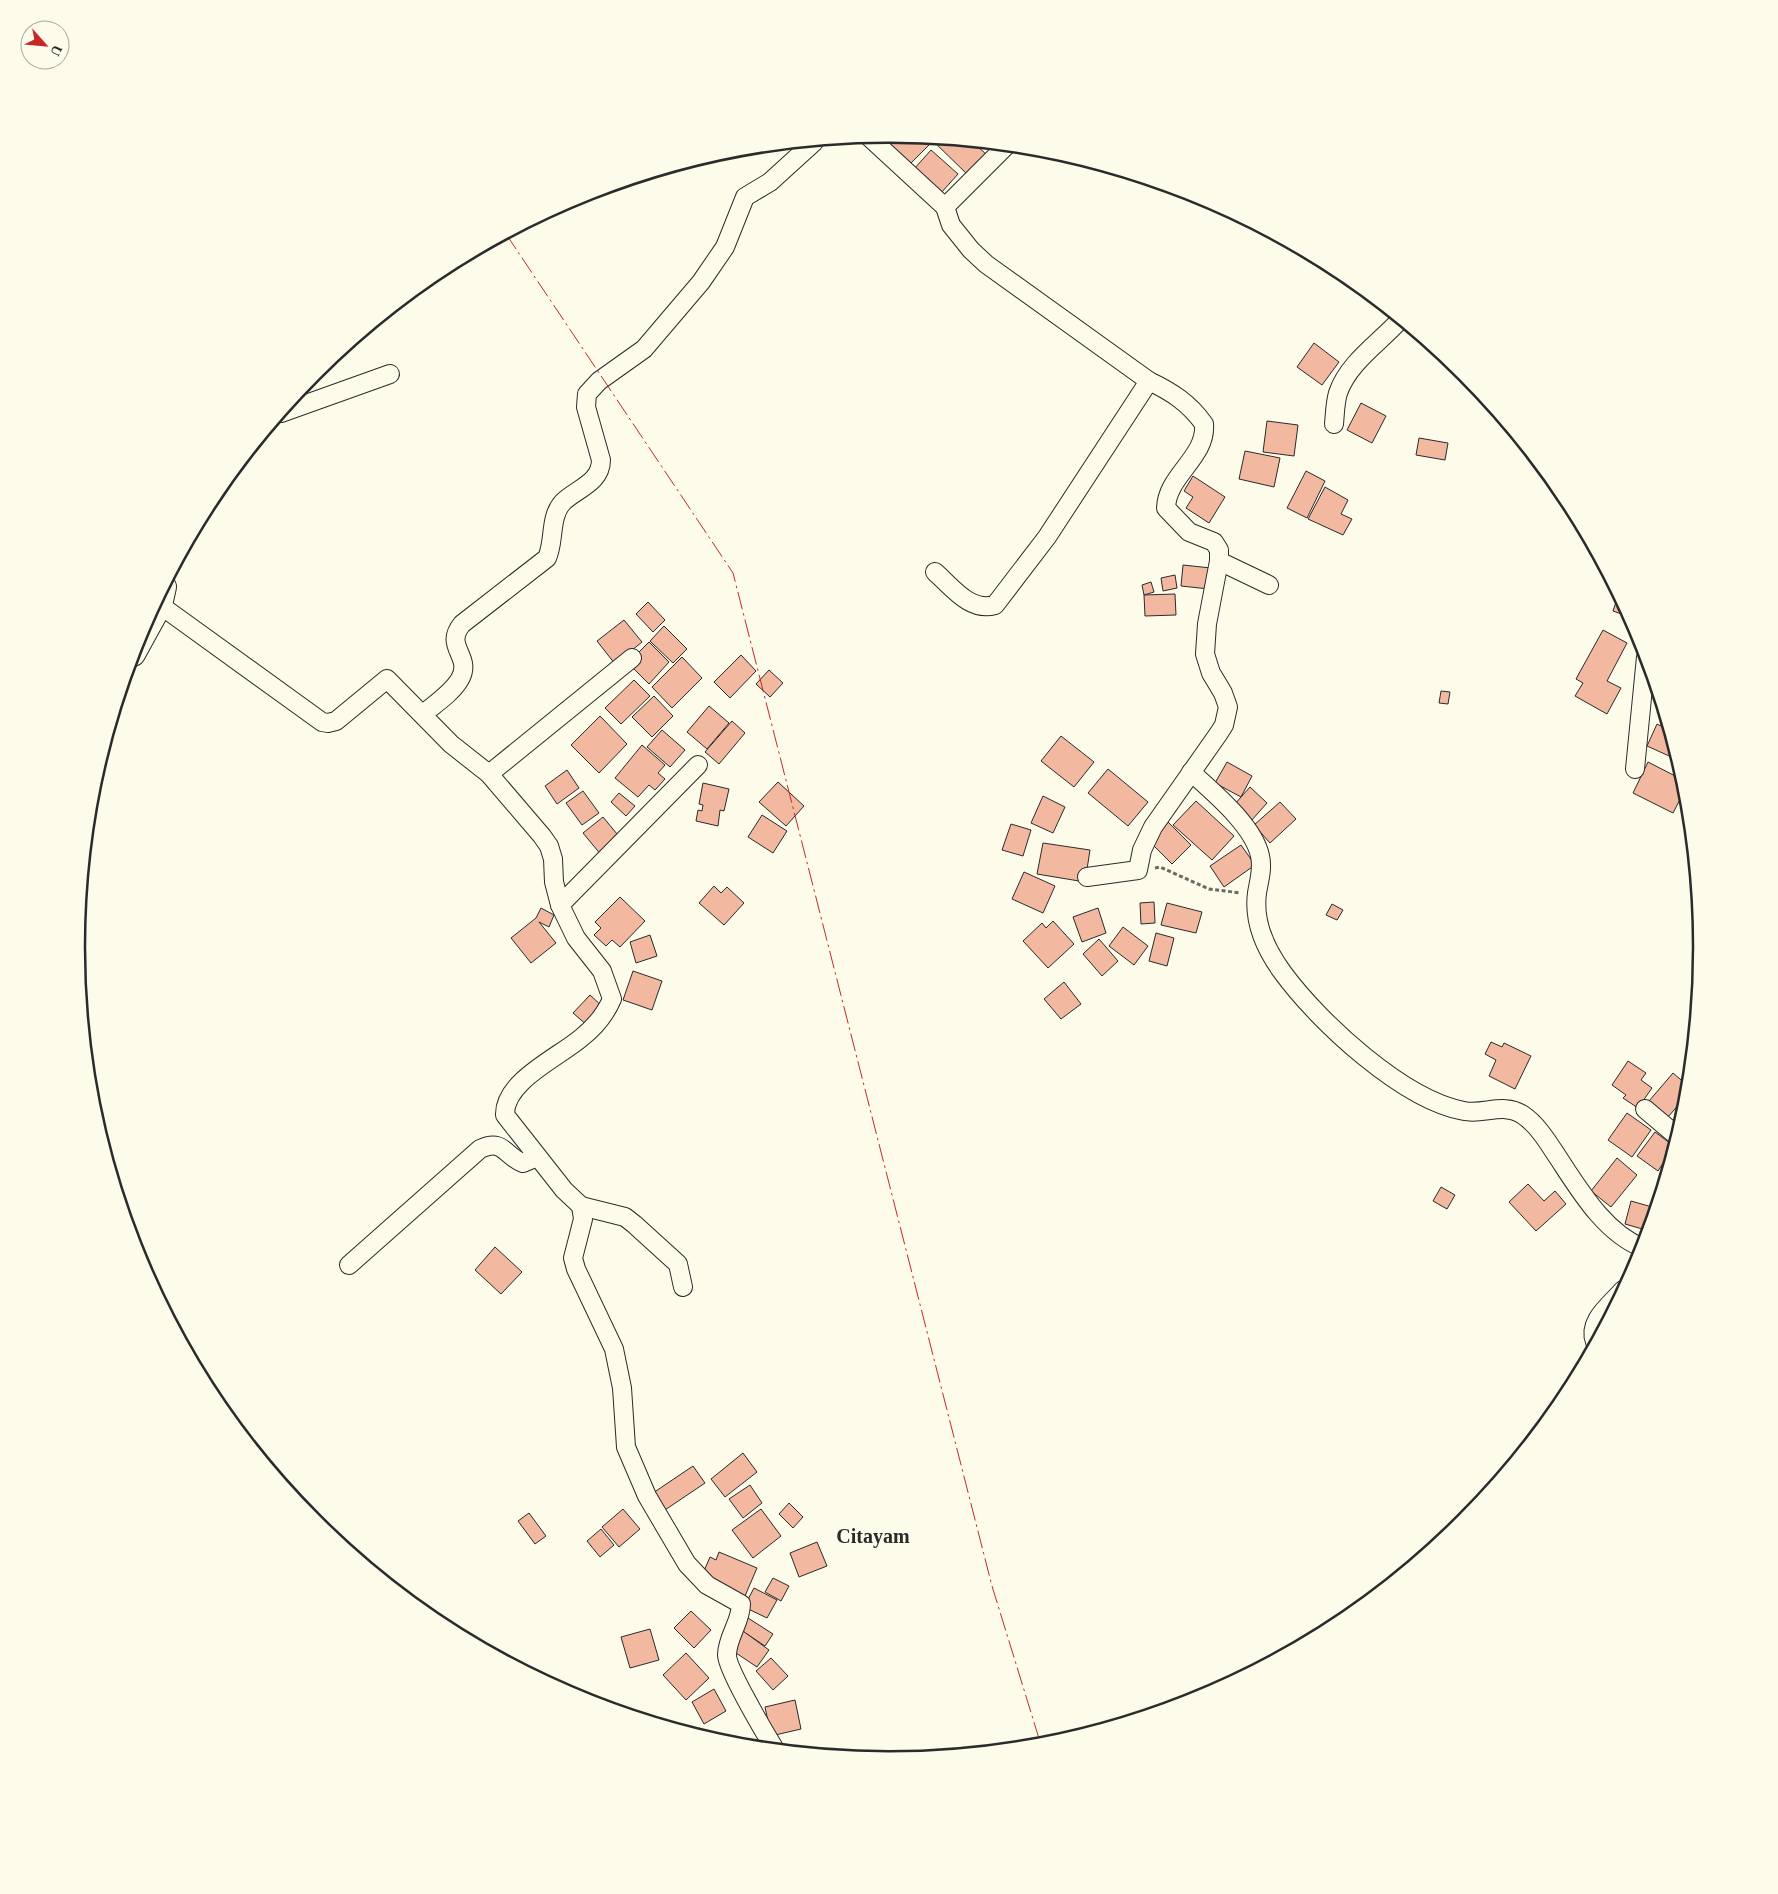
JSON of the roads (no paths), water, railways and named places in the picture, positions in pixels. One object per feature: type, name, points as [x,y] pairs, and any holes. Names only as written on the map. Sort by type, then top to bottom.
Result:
[{"type":"street","points":[[876,143],[945,207],[951,225],[971,250],[986,264],[1149,381],[1176,394],[1188,404],[1204,424],[1203,440],[1173,483],[1167,496],[1166,508],[1189,532],[1214,542],[1219,550],[1219,562],[1206,624],[1205,654],[1211,673],[1224,693],[1228,707],[1224,725],[1146,839],[1138,870],[1087,877]]},
{"type":"street","points":[[423,714],[444,697],[461,678],[463,660],[454,640],[456,632],[462,624],[547,558],[552,543],[555,514],[563,501],[591,482],[600,469],[601,460],[586,407],[587,394],[599,381],[644,349],[701,282],[725,247],[742,202],[749,193],[770,182],[808,148]]},
{"type":"street","points":[[945,207],[1001,151]]},
{"type":"street","points":[[1334,424],[1337,395],[1343,382],[1360,359],[1396,324]]},
{"type":"street","points":[[292,409],[390,374]]},
{"type":"street","points":[[936,572],[969,602],[988,607],[995,605],[1047,537],[1149,381]]},
{"type":"street","points":[[1219,562],[1269,585]]},
{"type":"street","points":[[165,598],[322,722],[328,724],[336,721],[387,679],[451,744],[489,774],[526,814],[549,846],[553,859],[556,894],[560,905],[576,938],[602,971],[612,999],[604,1015],[581,1039],[521,1083],[507,1100],[506,1115],[537,1158],[564,1190],[581,1206],[625,1217],[634,1224],[678,1264],[683,1287]]},
{"type":"street","points":[[489,774],[632,658]]},
{"type":"street","points":[[1635,769],[1644,673]]},
{"type":"street","points":[[560,905],[698,765]]},
{"type":"street","points":[[1191,772],[1226,804],[1254,842],[1260,855],[1261,863],[1256,918],[1274,960],[1284,975],[1335,1031],[1391,1077],[1429,1098],[1464,1111],[1505,1108],[1523,1115],[1546,1139],[1579,1190],[1609,1225],[1636,1243]]},
{"type":"street","points":[[1645,1109],[1672,1131]]},
{"type":"street","points":[[349,1265],[480,1148],[491,1145],[500,1146],[522,1163],[537,1158]]},
{"type":"street","points":[[581,1206],[582,1219],[574,1258],[576,1269],[614,1349],[622,1388],[626,1447],[647,1496],[686,1564],[707,1585],[741,1604],[741,1612],[728,1641],[727,1658],[755,1716],[770,1742]]},
{"type":"street","points":[[1593,1335],[1593,1324],[1608,1308]]},
{"type":"district","name":"Citayam","points":[[873,1536]]}]
